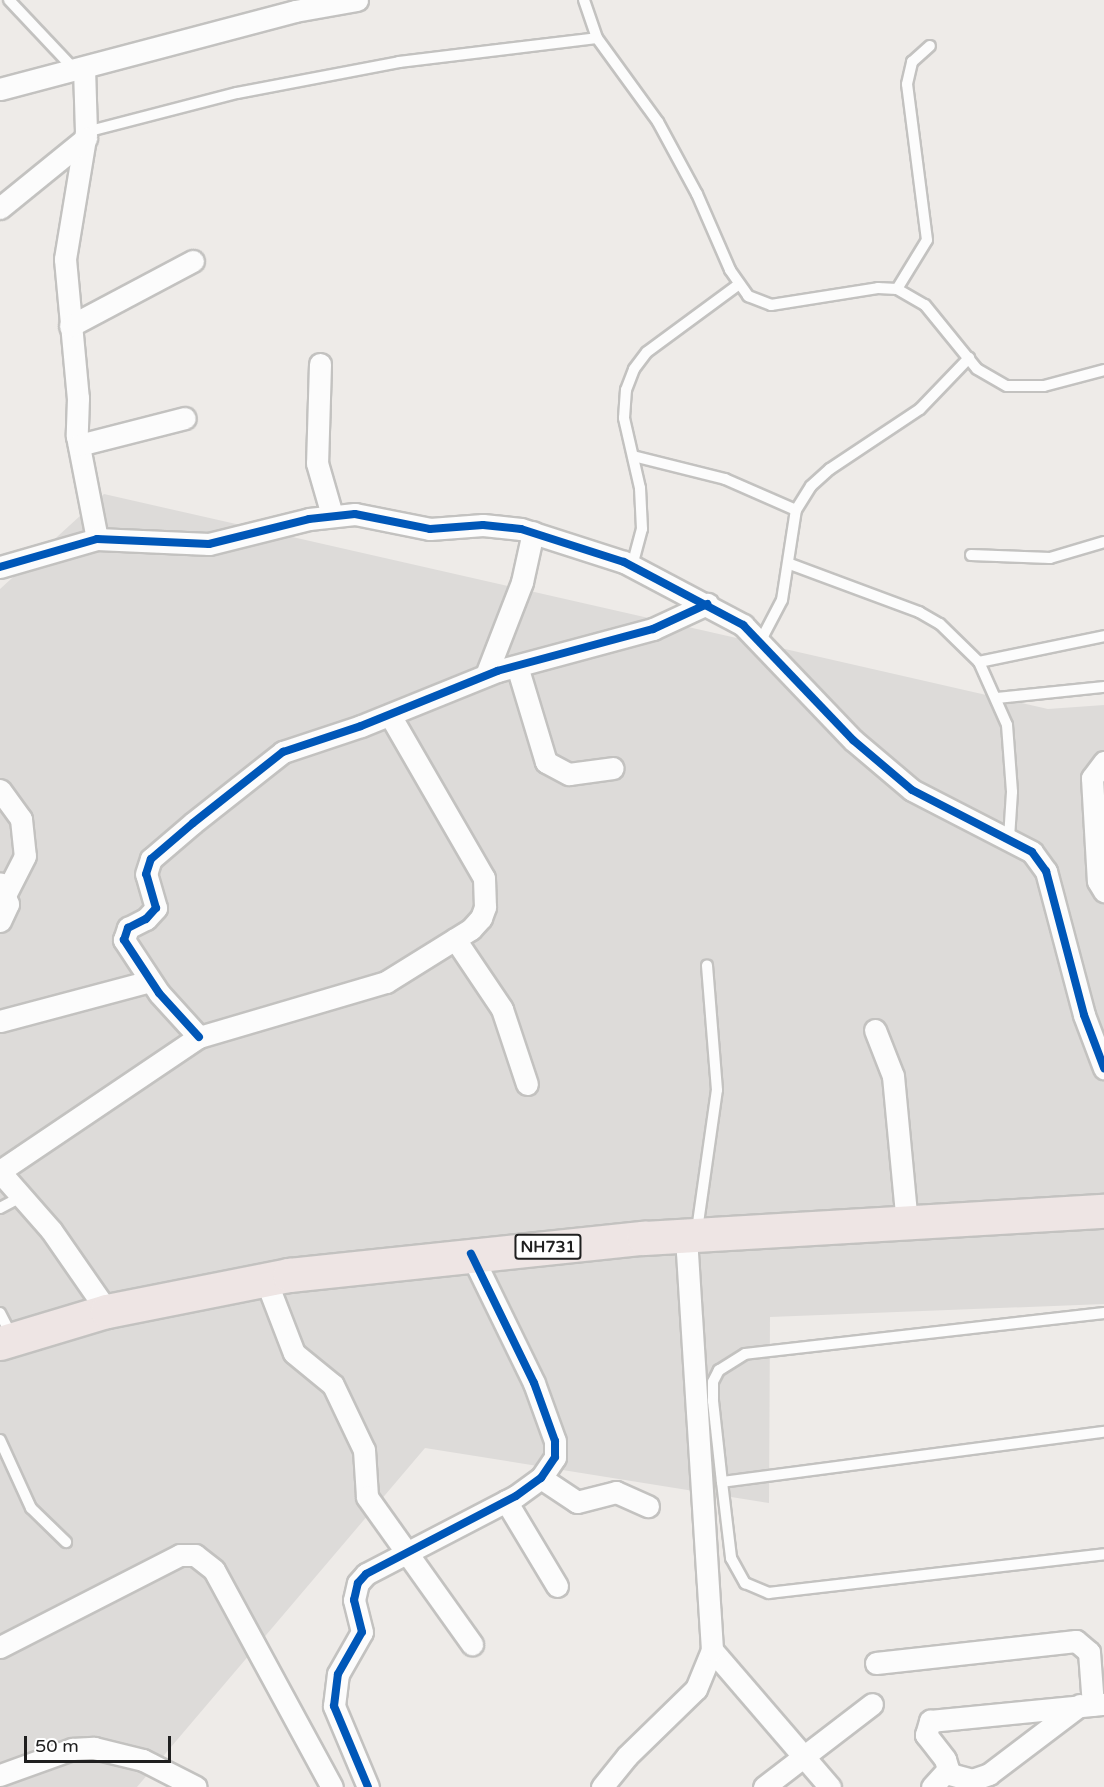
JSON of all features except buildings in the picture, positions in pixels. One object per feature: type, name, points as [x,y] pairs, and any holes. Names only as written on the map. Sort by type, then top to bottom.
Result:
[{"type":"highway","name":"NH731","points":[[4,1331],[265,1278],[471,1254],[692,1235],[1104,1211]]},
{"type":"street","points":[[0,89],[82,74],[295,11],[357,0]]},
{"type":"street","points":[[82,74],[87,127],[65,259],[79,445],[97,539]]},
{"type":"street","points":[[0,208],[87,127]]},
{"type":"street","points":[[70,326],[193,261]]},
{"type":"street","points":[[320,364],[317,463],[332,515]]},
{"type":"street","points":[[79,445],[185,418]]},
{"type":"street","points":[[1,562],[97,539],[208,544],[332,515],[355,514],[430,529],[483,525],[533,532],[632,566],[707,604],[742,625],[822,710],[885,769],[939,807],[1032,852],[1046,871],[1083,1015],[1104,1068]]},
{"type":"street","points":[[486,675],[522,582],[533,532]]},
{"type":"street","points":[[199,1037],[150,981],[124,940],[128,928],[146,919],[156,908],[146,874],[151,859],[283,752],[390,715],[486,675],[653,629],[707,604]]},
{"type":"street","points":[[517,666],[546,762],[569,774],[613,768]]},
{"type":"street","points":[[107,1311],[24,1196],[0,1171],[199,1037],[386,982],[455,939],[481,918],[485,907],[484,878],[390,715]]},
{"type":"street","points":[[1104,762],[1092,778],[1098,881],[1104,891]]},
{"type":"street","points":[[0,790],[21,819],[25,856],[2,889],[8,910],[0,921]]},
{"type":"street","points":[[455,939],[502,1009],[527,1084]]},
{"type":"street","points":[[0,1021],[150,981]]},
{"type":"street","points":[[875,1030],[893,1076],[907,1222]]},
{"type":"street","points":[[602,1787],[627,1756],[696,1689],[711,1650],[692,1235]]},
{"type":"street","points":[[368,1787],[338,1721],[334,1693],[338,1674],[362,1632],[354,1600],[358,1583],[366,1574],[506,1502],[541,1479],[555,1457],[555,1441],[534,1383],[471,1254]]},
{"type":"street","points":[[265,1278],[294,1353],[333,1385],[339,1394],[367,1458],[367,1497],[405,1554],[472,1644]]},
{"type":"street","points":[[541,1479],[577,1502],[616,1491],[648,1506]]},
{"type":"street","points":[[506,1502],[557,1586]]},
{"type":"street","points":[[0,1647],[180,1555],[195,1555],[214,1570],[332,1787]]},
{"type":"street","points":[[876,1663],[1076,1641],[1089,1652],[1092,1705]]},
{"type":"street","points":[[711,1650],[830,1787]]},
{"type":"street","points":[[764,1787],[872,1704]]},
{"type":"street","points":[[1092,1705],[974,1783],[939,1780],[947,1763],[925,1731],[930,1721],[1092,1705]]},
{"type":"street","points":[[0,1775],[72,1749],[94,1748],[143,1760],[196,1787]]},
{"type":"lane","points":[[9,0],[82,74]]},
{"type":"lane","points":[[584,1],[597,38],[657,122],[697,194],[738,285],[748,296],[771,305],[878,288],[897,289],[925,305],[969,358],[993,381],[1015,387],[1044,386],[1104,370]]},
{"type":"lane","points":[[87,127],[237,93],[399,62],[597,38]]},
{"type":"lane","points":[[897,289],[927,240],[907,84],[912,62],[930,46]]},
{"type":"lane","points":[[632,566],[642,529],[633,456],[624,418],[626,390],[633,369],[647,352],[738,285]]},
{"type":"lane","points":[[760,642],[782,600],[790,564],[796,510],[811,486],[830,468],[920,409],[969,358]]},
{"type":"lane","points":[[633,456],[725,479],[796,510]]},
{"type":"lane","points":[[971,555],[1050,558],[1104,542]]},
{"type":"lane","points":[[790,564],[919,612],[940,624],[979,662],[997,698],[1007,725],[1011,758],[1009,839]]},
{"type":"lane","points":[[979,662],[1104,636]]},
{"type":"lane","points":[[997,698],[1104,687]]},
{"type":"lane","points":[[692,1235],[717,1090],[707,965]]},
{"type":"lane","points":[[0,1208],[24,1196]]},
{"type":"lane","points":[[1104,1312],[738,1357],[719,1370],[713,1382],[731,1558],[745,1583],[768,1593],[1104,1554]]},
{"type":"lane","points":[[722,1482],[1104,1432]]},
{"type":"lane","points":[[0,1440],[31,1508],[66,1542]]},
{"type":"shaded area","points":[[104,494],[1048,709],[1104,705],[1104,1304],[770,1317],[769,1503],[425,1448],[137,1787],[0,1787],[0,589]]},
{"type":"cycle path","points":[[0,567],[97,539],[209,544],[309,519],[355,514],[430,529],[483,525],[521,529],[624,562],[743,625],[853,740],[912,790],[1032,852],[1046,871],[1084,1015],[1104,1068]]},
{"type":"cycle path","points":[[199,1037],[159,993],[124,940],[128,928],[146,919],[156,908],[146,874],[151,859],[193,823],[283,752],[361,726],[497,671],[653,629],[707,604]]},
{"type":"cycle path","points":[[368,1787],[334,1706],[338,1674],[362,1632],[354,1600],[358,1583],[366,1574],[516,1496],[541,1478],[555,1457],[555,1441],[534,1383],[471,1254]]}]
